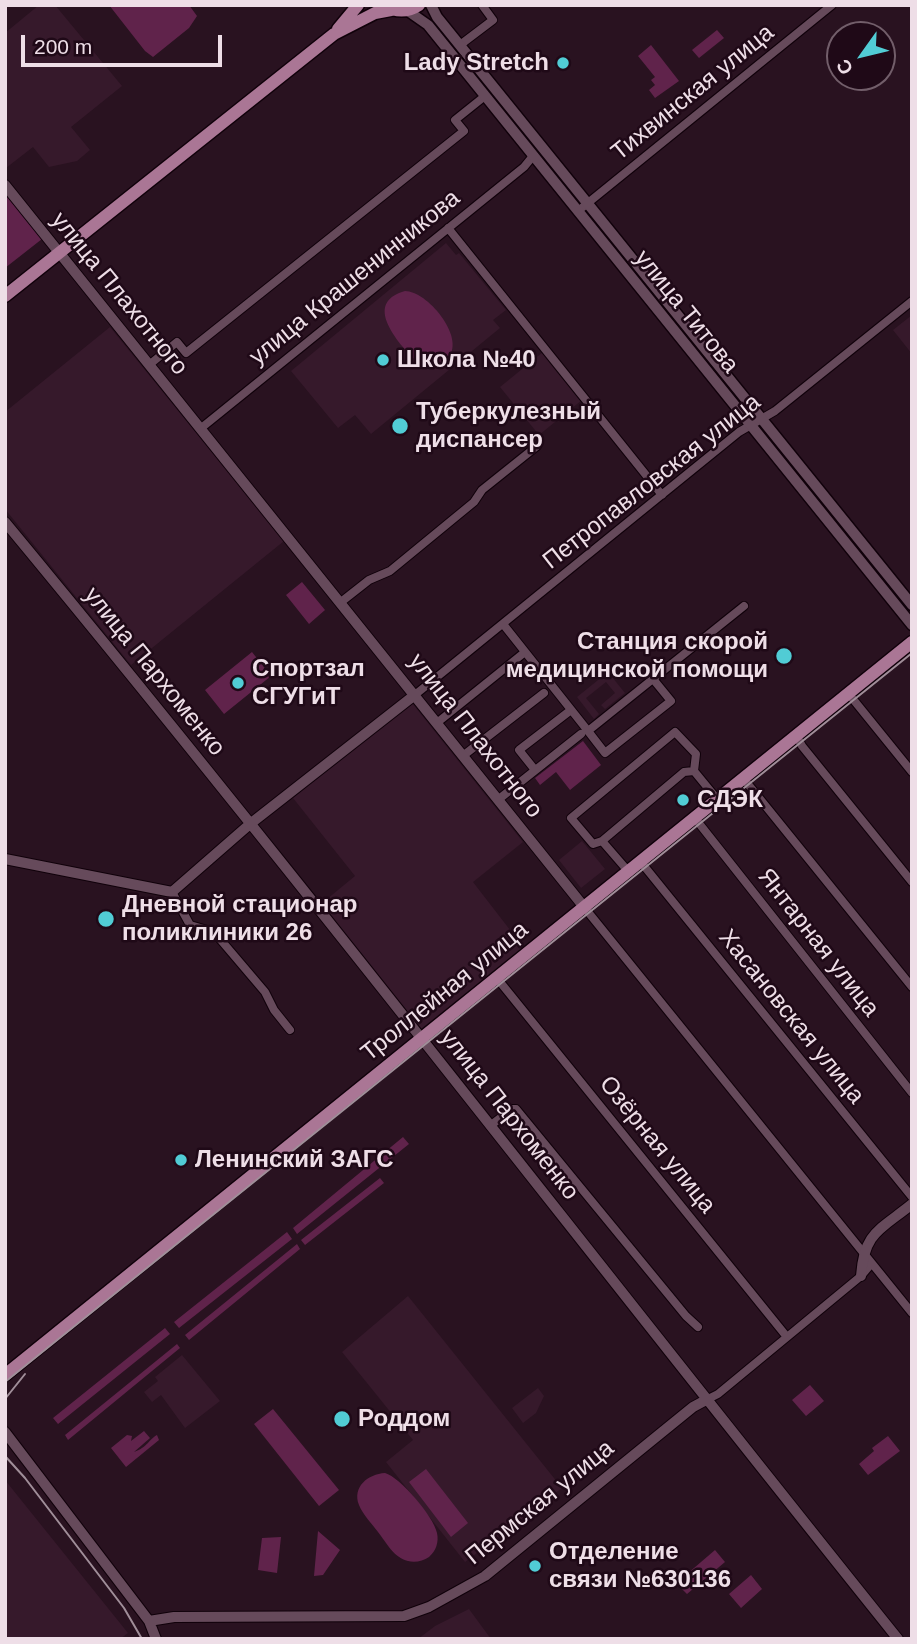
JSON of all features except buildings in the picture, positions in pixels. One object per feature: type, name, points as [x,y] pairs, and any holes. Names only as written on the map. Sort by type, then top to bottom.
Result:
[{"type":"main road","points":[[334,34],[358,5]]},
{"type":"main road","name":"улица Титова","points":[[431,5],[460,46],[912,605]]},
{"type":"main road","points":[[5,296],[334,34],[387,8],[414,8]]},
{"type":"main road","name":"улица Титова","points":[[414,8],[912,625]]},
{"type":"main road","name":"Троллейная улица","points":[[5,1375],[912,642]]},
{"type":"street","points":[[460,46],[493,20],[482,5]]},
{"type":"street","name":"Тихвинская улица","points":[[578,211],[832,5]]},
{"type":"street","points":[[149,365],[177,342],[186,353],[267,289],[464,131],[455,120],[485,96]]},
{"type":"street","name":"улица Крашенинникова","points":[[200,429],[524,167],[533,156]]},
{"type":"street","name":"улица Плахотного","points":[[5,185],[912,1313]]},
{"type":"street","points":[[448,228],[662,495]]},
{"type":"street","name":"Петропавловская улица","points":[[416,694],[749,425],[763,420],[912,301]]},
{"type":"street","points":[[341,602],[369,580],[390,571],[474,502],[482,490],[537,446]]},
{"type":"street","name":"улица Пархоменко","points":[[5,522],[422,1038],[706,1400],[898,1639]]},
{"type":"street","points":[[499,799],[744,606]]},
{"type":"street","points":[[502,624],[570,710],[584,732],[605,753],[671,701],[653,679]]},
{"type":"street","points":[[438,722],[525,652]]},
{"type":"street","points":[[464,755],[544,693]]},
{"type":"street","points":[[848,693],[912,772]]},
{"type":"street","points":[[172,892],[250,824],[416,694]]},
{"type":"street","points":[[535,770],[519,750],[570,710]]},
{"type":"street","points":[[694,771],[684,772],[602,841],[593,844],[570,818],[675,732],[696,754],[694,771],[717,799]]},
{"type":"street","points":[[796,735],[912,882]]},
{"type":"street","points":[[743,778],[912,987]]},
{"type":"street","name":"Янтарная улица","points":[[694,817],[912,1093]]},
{"type":"street","points":[[602,841],[628,871]]},
{"type":"street","points":[[5,859],[172,892]]},
{"type":"street","name":"Хасановская улица","points":[[640,861],[912,1197]]},
{"type":"street","points":[[172,892],[190,925],[214,932],[265,992],[274,1010],[290,1030]]},
{"type":"street","name":"Озёрная улица","points":[[496,978],[787,1337]]},
{"type":"street","points":[[490,1126],[512,1109],[516,1109],[686,1316],[698,1327]]},
{"type":"street","points":[[861,1276],[863,1254],[870,1238],[912,1205]]},
{"type":"street","name":"Пермская улица","points":[[149,1621],[174,1617],[404,1616],[429,1607],[485,1576],[693,1406],[718,1394],[872,1264]]},
{"type":"street","points":[[5,1432],[149,1621],[156,1639]]},
{"type":"shaded area","points":[[39,5],[55,5],[122,86],[71,127],[90,150],[77,161],[49,167],[33,147],[6,168],[5,33]]},
{"type":"shaded area","points":[[109,5],[189,5],[197,16],[189,28],[153,57],[145,51]]},
{"type":"shaded area","points":[[717,30],[724,38],[699,58],[692,50]]},
{"type":"shaded area","points":[[651,45],[679,81],[655,98],[649,90],[655,85],[651,80],[655,77],[638,56]]},
{"type":"shaded area","points":[[5,194],[42,239],[5,268]]},
{"type":"shaded area","name":"Школа №40","points":[[446,243],[456,255],[459,253],[506,310],[493,320],[500,328],[371,434],[355,415],[338,428],[291,371]]},
{"type":"shaded area","points":[[405,291],[414,293],[433,306],[448,327],[453,348],[443,364],[430,367],[418,362],[402,346],[388,323],[385,308],[388,301],[394,295]]},
{"type":"shaded area","points":[[912,315],[912,354],[893,330]]},
{"type":"shaded area","points":[[110,327],[284,541],[131,665],[5,509],[5,412]]},
{"type":"shaded area","points":[[543,352],[582,400],[539,435],[500,387]]},
{"type":"shaded area","points":[[302,582],[325,610],[309,624],[286,595]]},
{"type":"shaded area","name":"Спортзал СГУГиТ","points":[[252,652],[271,676],[224,714],[205,690]]},
{"type":"shaded area","points":[[608,672],[625,693],[605,709],[601,705],[615,693],[606,682],[586,698],[599,714],[594,719],[577,697]]},
{"type":"shaded area","points":[[412,703],[523,842],[473,882],[524,948],[421,1029],[321,904],[355,876],[293,798]]},
{"type":"shaded area","points":[[583,741],[601,765],[570,790],[556,772],[540,785],[535,778]]},
{"type":"shaded area","points":[[582,841],[605,869],[581,888],[559,860]]},
{"type":"shaded area","points":[[403,1137],[409,1144],[297,1234],[293,1228]]},
{"type":"shaded area","points":[[380,1178],[384,1183],[305,1245],[301,1240]]},
{"type":"shaded area","points":[[287,1232],[292,1239],[179,1328],[174,1322]]},
{"type":"shaded area","points":[[297,1244],[300,1249],[189,1340],[185,1335]]},
{"type":"shaded area","points":[[408,1296],[562,1488],[465,1562],[386,1462],[413,1440],[342,1352]]},
{"type":"shaded area","points":[[165,1328],[170,1334],[58,1424],[53,1418]]},
{"type":"shaded area","points":[[177,1344],[180,1348],[68,1440],[65,1435]]},
{"type":"shaded area","points":[[182,1355],[220,1401],[185,1428],[161,1395],[152,1402],[144,1392],[158,1381],[155,1377]]},
{"type":"shaded area","points":[[810,1385],[824,1401],[806,1416],[792,1400]]},
{"type":"shaded area","points":[[538,1388],[544,1396],[536,1413],[523,1423],[512,1408]]},
{"type":"shaded area","points":[[273,1409],[339,1490],[319,1506],[254,1424]]},
{"type":"shaded area","points":[[144,1431],[150,1438],[134,1452],[157,1435],[159,1440],[126,1467],[111,1448],[127,1435],[132,1436],[131,1441]]},
{"type":"shaded area","points":[[888,1436],[900,1451],[868,1475],[859,1464],[874,1451],[872,1448]]},
{"type":"shaded area","points":[[426,1469],[468,1523],[451,1537],[409,1482]]},
{"type":"shaded area","points":[[385,1473],[407,1490],[435,1526],[438,1536],[436,1546],[424,1560],[411,1562],[399,1557],[359,1505],[357,1498],[363,1483],[373,1476]]},
{"type":"shaded area","points":[[5,1480],[128,1633],[120,1639],[5,1639]]},
{"type":"shaded area","points":[[318,1531],[340,1550],[323,1575],[314,1576]]},
{"type":"shaded area","points":[[281,1537],[277,1573],[258,1570],[262,1538]]},
{"type":"shaded area","points":[[715,1550],[725,1562],[687,1594],[681,1588],[680,1580]]},
{"type":"shaded area","points":[[751,1575],[762,1589],[741,1608],[729,1594]]},
{"type":"shaded area","points":[[469,1609],[491,1639],[418,1639],[435,1626]]},
{"type":"tram line","points":[[5,1382],[912,653]]},
{"type":"tram line","points":[[5,1399],[25,1374]]},
{"type":"tram line","points":[[5,1456],[25,1478],[124,1608],[142,1639]]},
{"type":"place","name":"Lady Stretch","points":[[563,63]]},
{"type":"place","name":"Школа №40","points":[[383,360]]},
{"type":"place","name":"Туберкулезный диспансер","points":[[400,426]]},
{"type":"place","name":"Станция скорой медицинской помощи","points":[[784,656]]},
{"type":"place","name":"Спортзал СГУГиТ","points":[[238,683]]},
{"type":"place","name":"СДЭК","points":[[683,800]]},
{"type":"place","name":"Дневной стационар поликлиники 26","points":[[106,919]]},
{"type":"place","name":"Ленинский ЗАГС","points":[[181,1160]]},
{"type":"place","name":"Роддом","points":[[342,1419]]},
{"type":"place","name":"Отделение связи №630136","points":[[535,1566]]}]
